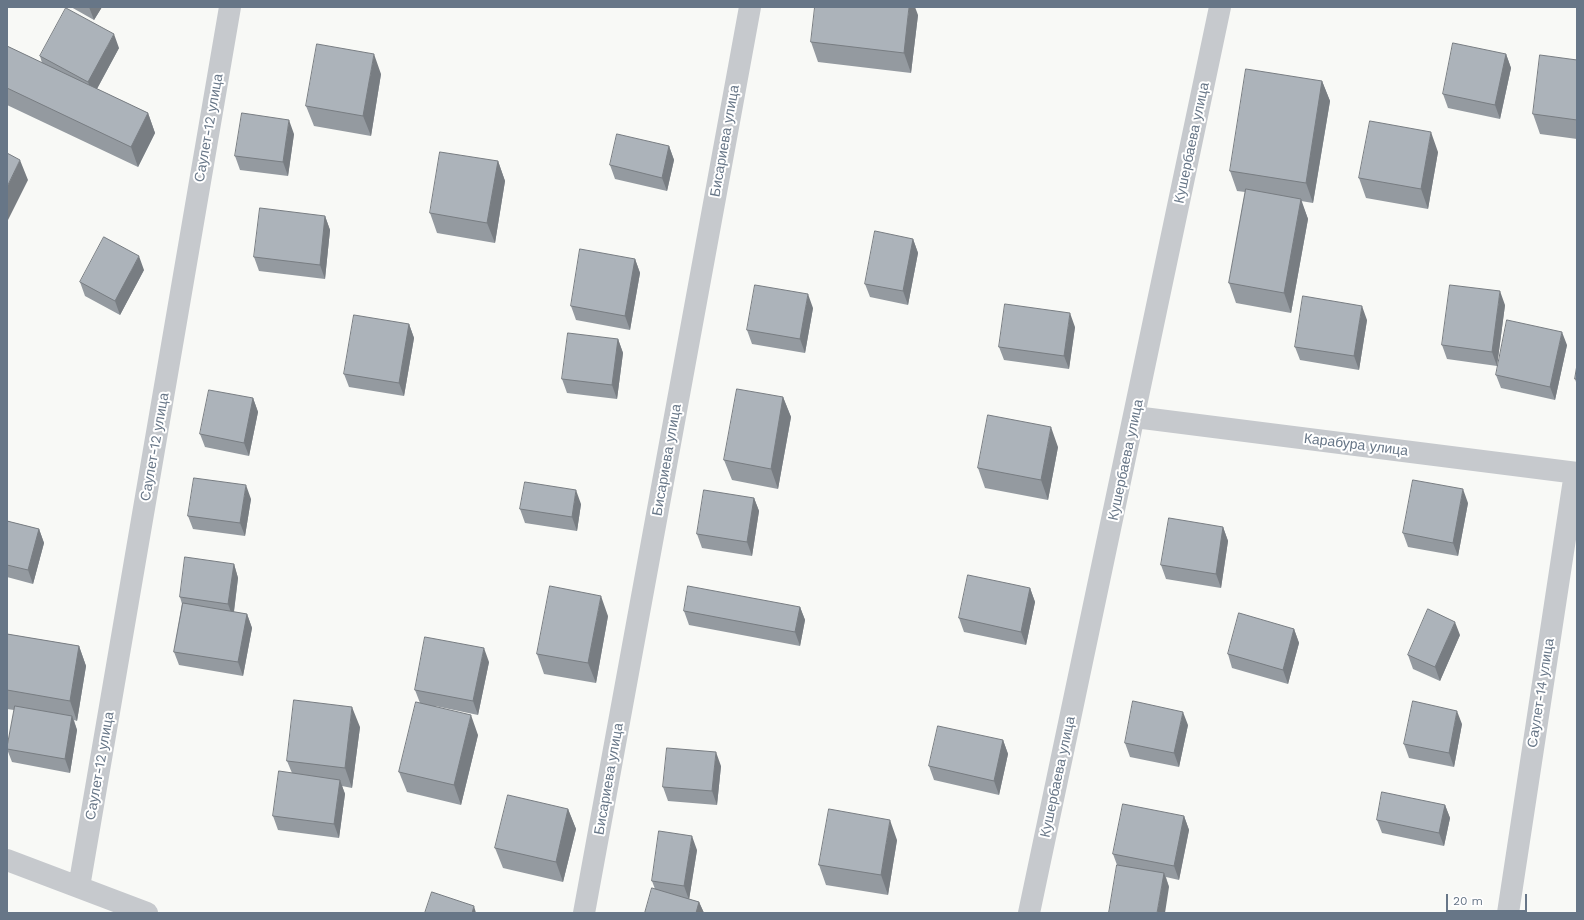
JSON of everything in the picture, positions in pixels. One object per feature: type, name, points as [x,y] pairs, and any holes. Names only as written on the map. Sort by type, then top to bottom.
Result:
[{"type":"street","name":"Саулет-12 улица","points":[[79,887],[230,7]]},
{"type":"street","name":"Бисариева улица","points":[[584,913],[750,7]]},
{"type":"street","name":"Кушербаева улица","points":[[1029,913],[1135,417],[1220,7]]},
{"type":"street","name":"Карабура улица","points":[[1135,417],[1576,473]]},
{"type":"street","name":"Саулет-14 улица","points":[[1508,913],[1576,473]]},
{"type":"street","points":[[7,860],[147,913]]},
{"type":"building","points":[[815,7],[909,7],[904,53],[811,42]]},
{"type":"building","points":[[66,8],[114,34],[88,82],[40,56]]},
{"type":"building","points":[[1453,43],[1506,54],[1495,105],[1443,94]]},
{"type":"building","points":[[317,44],[374,54],[363,116],[306,106]]},
{"type":"building","points":[[7,46],[148,113],[131,147],[7,88]]},
{"type":"building","points":[[1540,55],[1577,60],[1577,120],[1533,114]]},
{"type":"building","points":[[1246,69],[1322,81],[1306,183],[1230,171]]},
{"type":"building","points":[[242,113],[289,120],[283,162],[235,156]]},
{"type":"building","points":[[1370,121],[1431,132],[1421,189],[1359,178]]},
{"type":"building","points":[[617,134],[669,146],[662,178],[610,165]]},
{"type":"building","points":[[440,152],[498,161],[487,223],[430,213]]},
{"type":"building","points":[[7,153],[20,160],[7,187]]},
{"type":"building","points":[[1246,189],[1301,199],[1284,293],[1229,283]]},
{"type":"building","points":[[260,208],[325,216],[320,265],[254,257]]},
{"type":"building","points":[[875,231],[913,239],[903,291],[865,284]]},
{"type":"building","points":[[104,237],[139,256],[115,301],[80,282]]},
{"type":"building","points":[[580,249],[635,259],[625,316],[571,306]]},
{"type":"building","points":[[755,285],[808,294],[800,339],[747,330]]},
{"type":"building","points":[[1450,285],[1500,291],[1492,352],[1442,345]]},
{"type":"building","points":[[1303,296],[1362,306],[1354,356],[1295,347]]},
{"type":"building","points":[[1005,304],[1070,313],[1064,356],[999,347]]},
{"type":"building","points":[[354,315],[409,324],[399,383],[344,374]]},
{"type":"building","points":[[1507,320],[1562,332],[1550,387],[1496,375]]},
{"type":"building","points":[[568,333],[618,339],[612,385],[562,379]]},
{"type":"building","points":[[1577,365],[1577,379],[1575,379]]},
{"type":"building","points":[[737,389],[783,397],[771,469],[724,460]]},
{"type":"building","points":[[209,390],[253,398],[244,443],[200,434]]},
{"type":"building","points":[[988,415],[1051,427],[1041,480],[978,468]]},
{"type":"building","points":[[194,478],[246,485],[240,523],[188,516]]},
{"type":"building","points":[[1413,480],[1463,489],[1453,543],[1403,533]]},
{"type":"building","points":[[525,482],[576,490],[572,517],[520,509]]},
{"type":"building","points":[[704,490],[754,498],[747,542],[697,534]]},
{"type":"building","points":[[1169,518],[1223,527],[1216,574],[1161,565]]},
{"type":"building","points":[[7,521],[39,529],[28,570],[7,565]]},
{"type":"building","points":[[185,557],[234,564],[228,604],[180,597]]},
{"type":"building","points":[[968,575],[1030,588],[1021,632],[959,618]]},
{"type":"building","points":[[550,586],[601,596],[588,663],[537,654]]},
{"type":"building","points":[[688,586],[800,607],[795,632],[684,611]]},
{"type":"building","points":[[183,603],[247,614],[238,662],[174,652]]},
{"type":"building","points":[[1428,609],[1455,622],[1435,667],[1408,655]]},
{"type":"building","points":[[1239,613],[1294,629],[1283,670],[1228,654]]},
{"type":"building","points":[[7,634],[79,646],[70,701],[7,690]]},
{"type":"building","points":[[425,637],[484,648],[473,701],[415,690]]},
{"type":"building","points":[[294,700],[352,707],[345,768],[287,761]]},
{"type":"building","points":[[1133,701],[1183,712],[1174,753],[1125,743]]},
{"type":"building","points":[[1413,701],[1457,711],[1449,753],[1404,744]]},
{"type":"building","points":[[416,702],[471,715],[454,785],[399,772]]},
{"type":"building","points":[[15,706],[72,716],[65,759],[7,749]]},
{"type":"building","points":[[938,726],[1003,740],[994,781],[929,766]]},
{"type":"building","points":[[667,748],[716,752],[712,791],[663,787]]},
{"type":"building","points":[[279,771],[340,780],[334,824],[273,816]]},
{"type":"building","points":[[1382,792],[1445,805],[1439,833],[1377,820]]},
{"type":"building","points":[[508,795],[568,809],[556,862],[495,848]]},
{"type":"building","points":[[1123,804],[1184,816],[1174,866],[1113,854]]},
{"type":"building","points":[[829,809],[890,820],[881,875],[819,865]]},
{"type":"building","points":[[659,831],[692,836],[684,886],[652,881]]},
{"type":"building","points":[[1117,865],[1164,873],[1157,913],[1109,913]]},
{"type":"building","points":[[652,888],[699,902],[696,913],[645,913]]},
{"type":"building","points":[[432,892],[474,906],[472,913],[425,913]]}]
